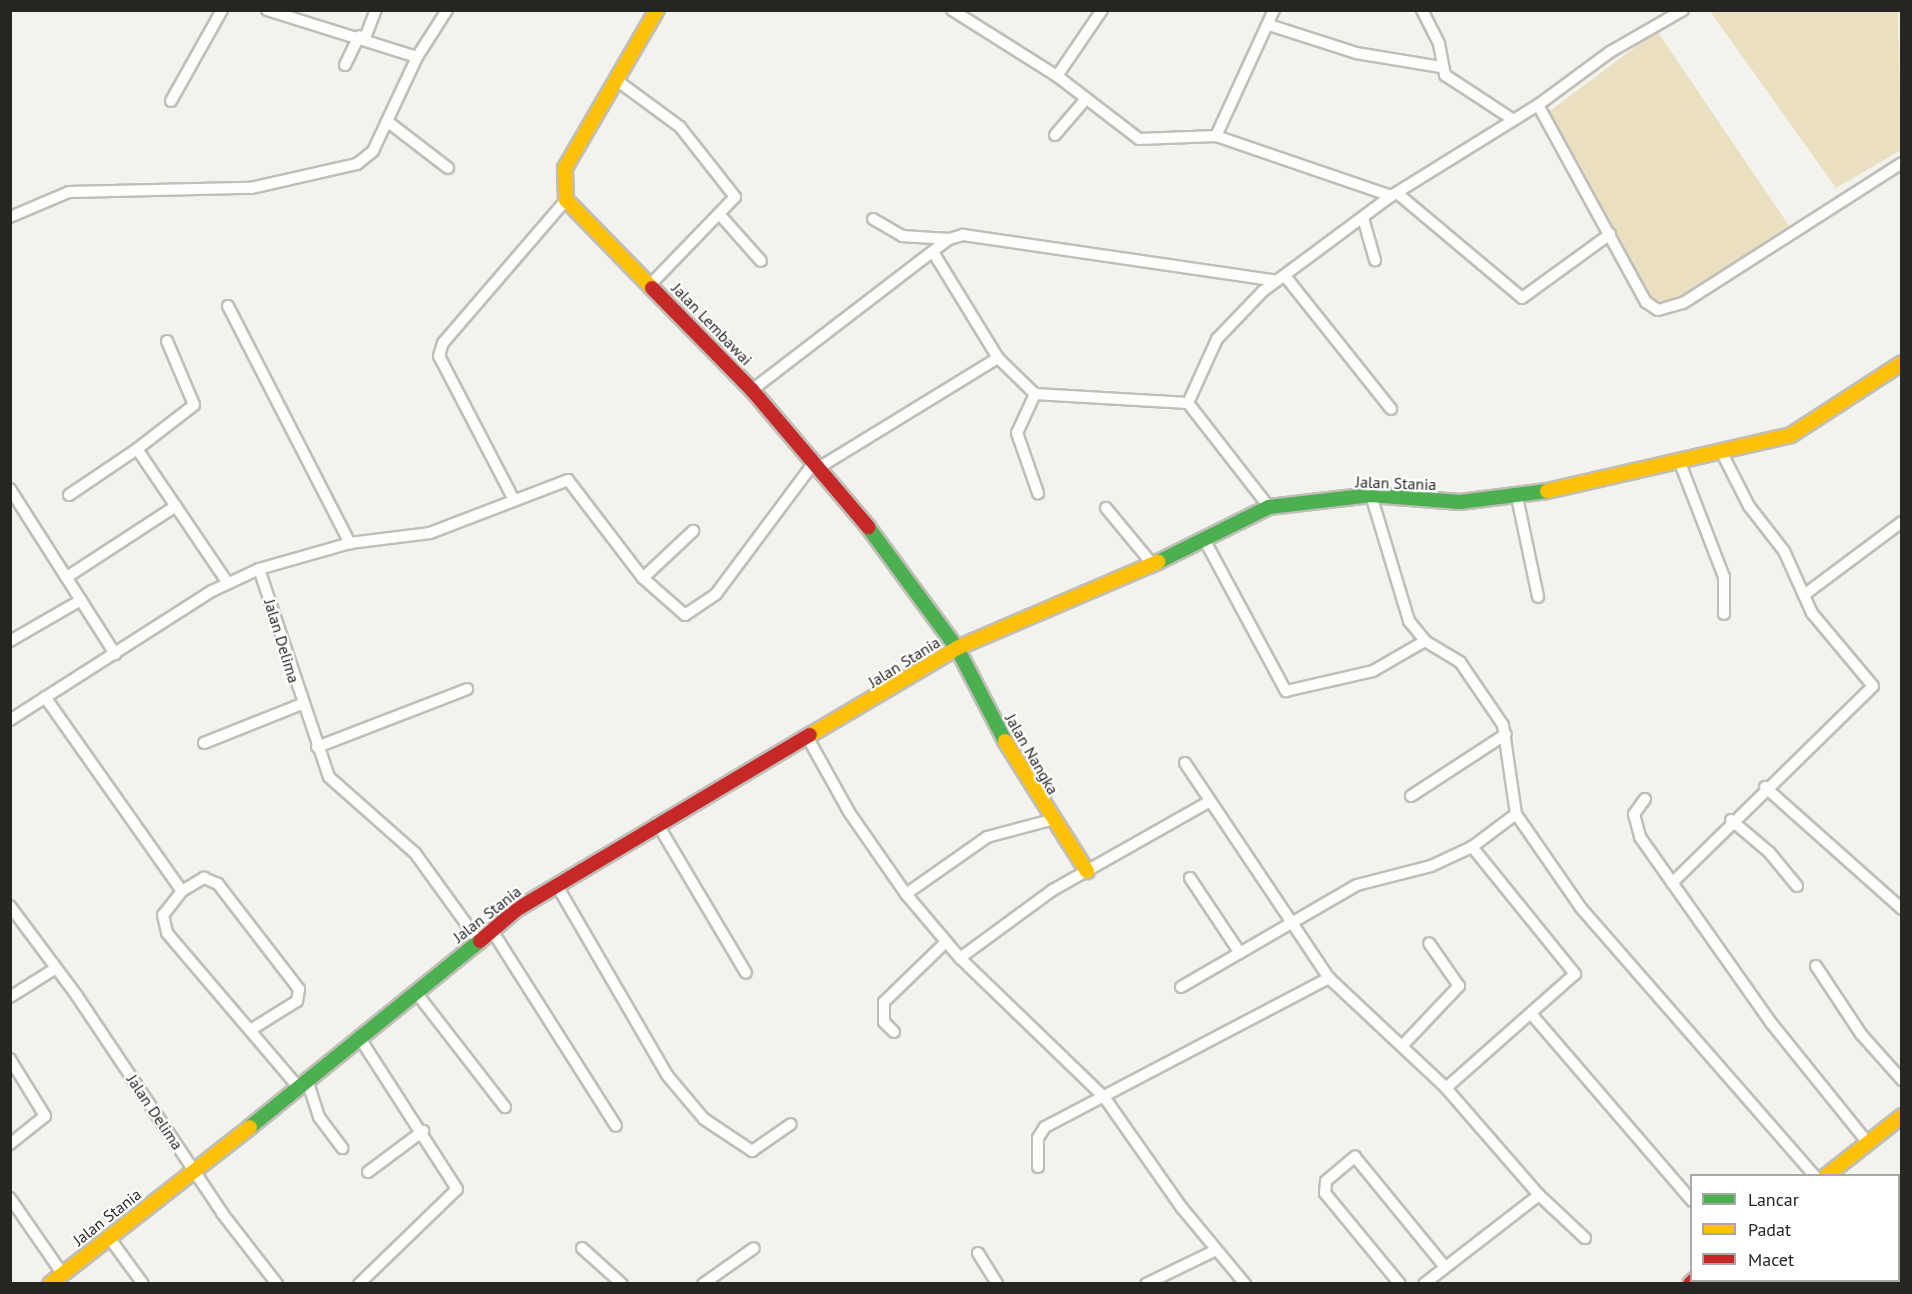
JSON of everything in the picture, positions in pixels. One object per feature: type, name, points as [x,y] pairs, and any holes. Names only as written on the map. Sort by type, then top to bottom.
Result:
[{"type":"street","points":[[171,101],[222,10]]},
{"type":"street","points":[[267,10],[362,37],[417,57]]},
{"type":"street","points":[[345,64],[376,10]]},
{"type":"street","points":[[10,217],[69,192],[251,188],[334,172],[357,164],[373,151],[417,57],[447,10]]},
{"type":"street","points":[[514,500],[439,356],[443,343],[566,200],[565,168],[620,82],[657,10]]},
{"type":"street","points":[[952,10],[1057,76],[1139,139],[1216,136],[1394,194],[1522,298],[1610,234]]},
{"type":"street","points":[[1057,76],[1102,10]]},
{"type":"street","points":[[1216,136],[1274,10]]},
{"type":"street","points":[[1422,10],[1439,44],[1441,67]]},
{"type":"street","points":[[1188,403],[1217,339],[1281,279],[1394,194],[1538,105],[1610,52],[1683,10]]},
{"type":"street","points":[[1269,25],[1356,53],[1441,67],[1512,119]]},
{"type":"street","points":[[620,82],[654,113],[674,122],[732,188],[731,206],[651,284]]},
{"type":"street","points":[[1055,135],[1086,99]]},
{"type":"street","points":[[1538,105],[1646,302],[1669,310],[1902,163]]},
{"type":"street","points":[[387,121],[448,168]]},
{"type":"street","name":"Jalan Lembawai","points":[[566,200],[651,284],[752,390],[818,464],[957,648]]},
{"type":"street","points":[[722,216],[760,261]]},
{"type":"street","points":[[1363,218],[1375,260]]},
{"type":"street","points":[[873,219],[902,236],[949,239],[963,235],[1043,244],[1281,279],[1391,409]]},
{"type":"street","points":[[752,390],[949,239]]},
{"type":"street","points":[[933,252],[998,358],[1035,394],[1188,403],[1269,507]]},
{"type":"street","points":[[228,306],[350,543]]},
{"type":"street","points":[[69,495],[138,449],[194,405],[167,341]]},
{"type":"street","points":[[10,720],[227,582],[259,569],[350,543],[430,533],[568,480],[643,578],[675,610],[696,612],[716,594],[818,464],[998,358]]},
{"type":"street","name":"Jalan Stania","points":[[50,1284],[108,1236],[195,1172],[418,995],[491,929],[556,884],[657,824],[809,740],[957,648],[1154,566],[1269,507],[1371,495],[1460,502],[1517,497],[1680,463],[1791,435],[1902,363]]},
{"type":"street","points":[[1035,394],[1017,433],[1038,493]]},
{"type":"street","points":[[138,449],[227,582]]},
{"type":"street","points":[[1672,883],[1731,820],[1873,686],[1838,649],[1804,595],[1784,551],[1749,506],[1722,453]]},
{"type":"street","points":[[1680,463],[1724,577],[1724,614]]},
{"type":"street","points":[[10,489],[115,654]]},
{"type":"street","points":[[1371,495],[1401,601],[1425,641],[1460,662],[1506,734],[1516,814],[1581,908],[1813,1174]]},
{"type":"street","points":[[1517,497],[1538,597]]},
{"type":"street","points":[[67,577],[176,506]]},
{"type":"street","points":[[1107,508],[1154,566]]},
{"type":"street","points":[[1804,595],[1902,522]]},
{"type":"street","points":[[643,578],[693,531]]},
{"type":"street","points":[[1204,539],[1286,691],[1373,671],[1425,641]]},
{"type":"street","name":"Jalan Delima","points":[[259,569],[302,704],[330,777],[415,853],[478,940]]},
{"type":"street","points":[[10,641],[81,600]]},
{"type":"street","name":"Jalan Nangka","points":[[957,648],[1052,820],[1087,871]]},
{"type":"street","points":[[317,747],[467,689]]},
{"type":"street","points":[[45,697],[182,891]]},
{"type":"street","points":[[204,743],[302,704]]},
{"type":"street","points":[[1411,796],[1506,734]]},
{"type":"street","points":[[809,740],[849,812],[906,894],[960,958],[1104,1097],[1216,1250],[1245,1284]]},
{"type":"street","points":[[1185,763],[1293,920],[1329,978],[1446,1088],[1539,1195],[1585,1238]]},
{"type":"street","points":[[1765,788],[1902,909]]},
{"type":"street","points":[[1645,799],[1636,808],[1635,825],[1672,883],[1772,1024],[1868,1143]]},
{"type":"street","points":[[960,958],[1087,871],[1210,801]]},
{"type":"street","points":[[1181,987],[1293,920],[1357,885],[1431,866],[1472,847],[1516,814]]},
{"type":"street","points":[[906,894],[987,837],[1052,820]]},
{"type":"street","points":[[1731,820],[1769,852],[1797,886]]},
{"type":"street","points":[[657,824],[746,973]]},
{"type":"street","points":[[1446,1088],[1533,1016],[1575,972],[1472,847]]},
{"type":"street","points":[[1190,878],[1240,953]]},
{"type":"street","points":[[252,1029],[297,1001],[300,989],[211,879],[182,891],[163,915],[167,933],[252,1029],[304,1086],[319,1116],[342,1148]]},
{"type":"street","points":[[556,884],[668,1075],[704,1119],[752,1151],[791,1124]]},
{"type":"street","name":"Jalan Delima","points":[[10,906],[56,968],[195,1172],[278,1284]]},
{"type":"street","points":[[491,929],[616,1126]]},
{"type":"street","points":[[894,1032],[884,1022],[884,1002],[946,942]]},
{"type":"street","points":[[1402,1046],[1459,986],[1429,943]]},
{"type":"street","points":[[1816,966],[1861,1034],[1902,1080]]},
{"type":"street","points":[[10,997],[56,968]]},
{"type":"street","points":[[1038,1167],[1041,1131],[1329,978]]},
{"type":"street","points":[[418,995],[505,1107]]},
{"type":"street","points":[[1533,1016],[1690,1199]]},
{"type":"street","points":[[360,1284],[457,1189],[423,1131],[361,1040]]},
{"type":"street","points":[[10,1059],[45,1116],[10,1144]]},
{"type":"street","points":[[1829,1174],[1902,1116]]},
{"type":"street","points":[[368,1172],[423,1131]]},
{"type":"street","points":[[1400,1284],[1325,1192],[1326,1181],[1355,1157],[1445,1267]]},
{"type":"street","points":[[1424,1284],[1539,1195]]},
{"type":"street","points":[[10,1198],[62,1273]]},
{"type":"street","points":[[108,1236],[142,1284]]},
{"type":"street","points":[[582,1248],[622,1284]]},
{"type":"street","points":[[703,1284],[754,1248]]},
{"type":"street","points":[[1146,1284],[1216,1250]]},
{"type":"street","points":[[978,1253],[997,1284]]},
{"type":"shaded area","points":[[1710,11],[1898,11],[1901,150],[1836,188]]},
{"type":"shaded area","points":[[1657,31],[1796,236],[1659,315],[1547,113]]},
{"type":"traffic: fast","points":[[1158,562],[1269,507],[1371,495],[1460,502],[1547,491]]},
{"type":"traffic: fast","points":[[868,527],[957,648],[1005,741]]},
{"type":"traffic: fast","points":[[250,1127],[480,941]]},
{"type":"traffic: slow","points":[[652,288],[566,200],[565,168],[657,10]]},
{"type":"traffic: slow","points":[[1547,491],[1791,435],[1902,363]]},
{"type":"traffic: slow","points":[[810,735],[957,648],[1158,562]]},
{"type":"traffic: slow","points":[[1005,741],[1087,871]]},
{"type":"traffic: slow","points":[[1829,1174],[1902,1116]]},
{"type":"traffic: slow","points":[[50,1284],[250,1127]]},
{"type":"traffic: jam","points":[[652,288],[752,390],[868,527]]},
{"type":"traffic: jam","points":[[480,941],[516,910],[810,735]]}]
